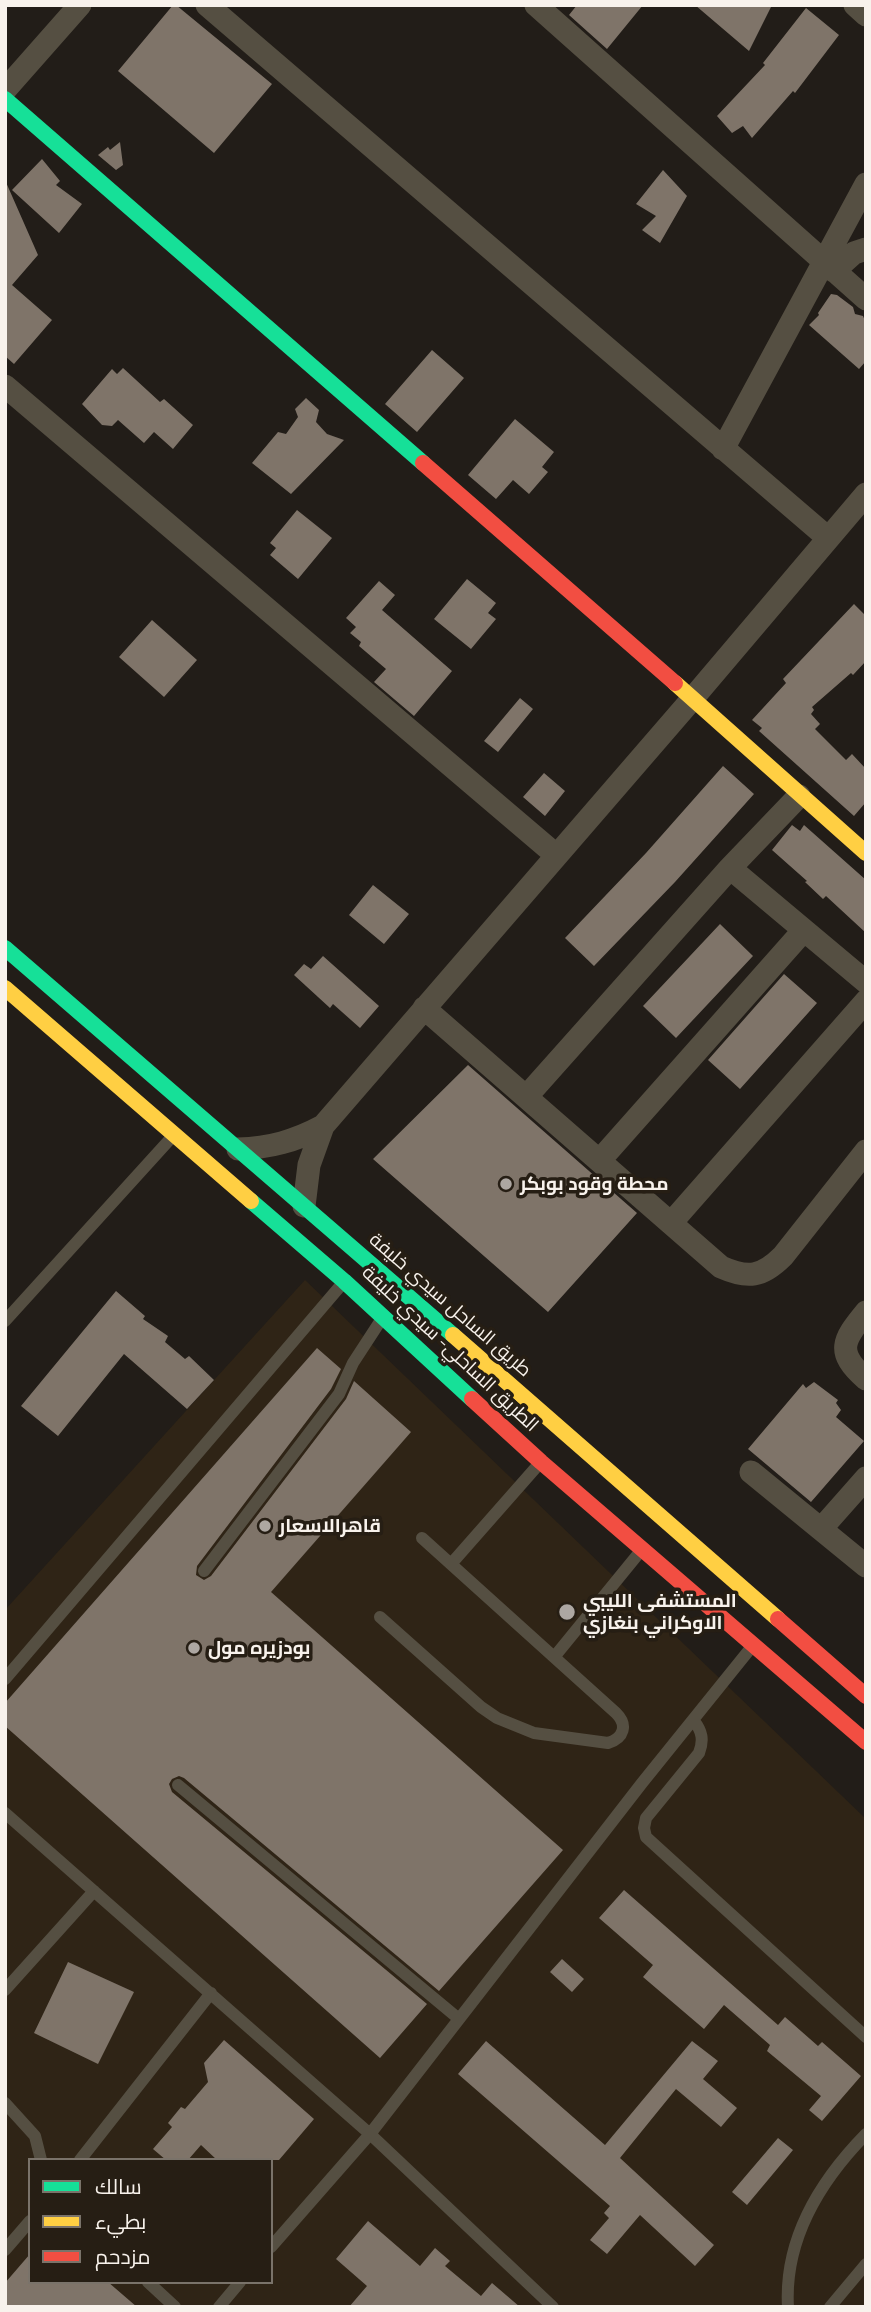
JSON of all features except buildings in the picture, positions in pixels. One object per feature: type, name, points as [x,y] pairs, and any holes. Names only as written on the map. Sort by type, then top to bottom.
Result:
[{"type":"main road","points":[[5,99],[693,698],[799,796],[861,840]]},
{"type":"main road","name":"طريق الساحل سيدي خليفة","points":[[5,948],[866,1696]]},
{"type":"main road","name":"الطريق الساحلي- سيدي خليفة","points":[[5,988],[345,1281],[541,1462],[866,1742]]},
{"type":"street","points":[[207,5],[828,538]]},
{"type":"street","points":[[536,5],[866,299]]},
{"type":"street","points":[[855,5],[866,15]]},
{"type":"street","points":[[5,90],[76,7]]},
{"type":"street","points":[[723,449],[829,266],[866,184]]},
{"type":"street","points":[[829,266],[866,249]]},
{"type":"street","points":[[5,386],[556,855]]},
{"type":"street","points":[[304,1206],[309,1165],[323,1126],[866,494]]},
{"type":"street","points":[[526,1097],[730,868],[799,796]]},
{"type":"street","points":[[730,868],[866,982]]},
{"type":"street","points":[[600,1160],[804,930]]},
{"type":"street","points":[[671,1223],[866,1001]]},
{"type":"street","points":[[424,1008],[721,1267],[737,1274],[756,1275],[771,1269],[866,1151]]},
{"type":"street","points":[[238,1149],[282,1144],[323,1126]]},
{"type":"street","points":[[866,1312],[849,1332],[845,1350],[848,1361],[866,1379]]},
{"type":"street","points":[[751,1472],[866,1566]]},
{"type":"street","points":[[821,1529],[866,1478]]},
{"type":"lane","points":[[5,1321],[174,1134]]},
{"type":"lane","points":[[5,1679],[345,1281]]},
{"type":"lane","points":[[204,1571],[339,1394],[353,1363],[383,1317]]},
{"type":"lane","points":[[451,1564],[541,1462]]},
{"type":"lane","points":[[380,1617],[481,1707],[497,1718],[534,1733],[608,1743],[616,1741],[622,1735],[622,1719],[422,1538]]},
{"type":"lane","points":[[555,1656],[642,1548]]},
{"type":"lane","points":[[273,2245],[370,2134],[642,1783],[754,1645]]},
{"type":"lane","points":[[694,1720],[701,1732],[702,1746],[646,1818],[646,1837],[866,2037]]},
{"type":"lane","points":[[178,1785],[459,2020]]},
{"type":"lane","points":[[5,1813],[370,2134],[553,2307]]},
{"type":"lane","points":[[5,1990],[94,1891]]},
{"type":"lane","points":[[82,2158],[211,1993]]},
{"type":"lane","points":[[5,2103],[35,2136],[40,2158]]},
{"type":"lane","points":[[788,2307],[794,2252],[810,2208],[830,2174],[866,2134]]},
{"type":"lane","points":[[5,2250],[28,2223]]},
{"type":"lane","points":[[830,2307],[866,2264]]},
{"type":"lane","points":[[150,2284],[175,2307]]},
{"type":"lane","points":[[219,2307],[238,2284]]},
{"type":"shaded area","points":[[305,1280],[866,1819],[866,2307],[5,2307],[5,1610]]},
{"type":"traffic: fast","points":[[5,99],[423,463]]},
{"type":"traffic: fast","points":[[5,948],[453,1335]]},
{"type":"traffic: fast","points":[[251,1201],[344,1281],[472,1399]]},
{"type":"traffic: slow","points":[[675,683],[866,853]]},
{"type":"traffic: slow","points":[[5,988],[251,1201]]},
{"type":"traffic: slow","points":[[453,1335],[778,1619]]},
{"type":"traffic: jam","points":[[423,463],[675,683]]},
{"type":"traffic: jam","points":[[472,1399],[541,1462],[866,1742]]},
{"type":"traffic: jam","points":[[778,1619],[866,1696]]},
{"type":"place","name":"محطة وقود بوبكر","points":[[506,1184]]},
{"type":"place","name":"قاهرالاسعار","points":[[265,1526]]},
{"type":"place","name":"المستشفى الليبي الاوكراني بنغازي","points":[[567,1612]]},
{"type":"place","name":"بودزيره مول","points":[[194,1648]]}]
